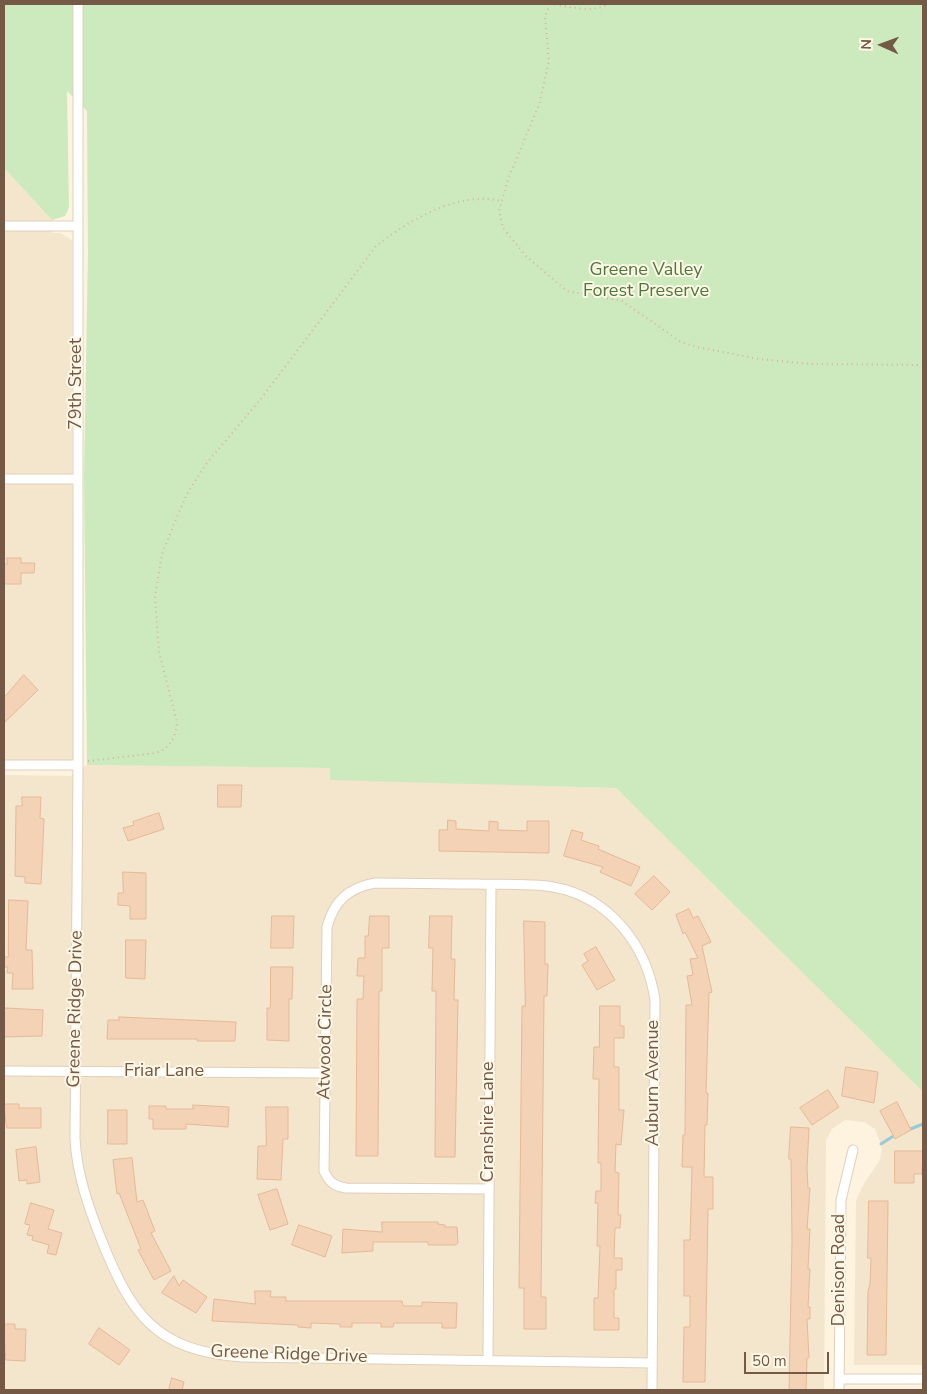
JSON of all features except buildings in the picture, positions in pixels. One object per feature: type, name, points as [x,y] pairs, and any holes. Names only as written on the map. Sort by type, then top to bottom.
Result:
[{"type":"street","name":"79th Street","points":[[78,4],[78,765]]},
{"type":"street","points":[[4,226],[78,226]]},
{"type":"street","points":[[4,479],[77,479]]},
{"type":"street","points":[[4,765],[78,765]]},
{"type":"street","name":"Greene Ridge Drive","points":[[78,765],[76,1153],[82,1187],[122,1289],[132,1305],[154,1327],[183,1345],[224,1355],[652,1363]]},
{"type":"street","name":"Atwood Circle","points":[[489,1189],[346,1188],[331,1183],[324,1171],[327,927],[331,913],[341,898],[357,887],[375,882],[491,885]]},
{"type":"street","name":"Cranshire Lane","points":[[488,1360],[491,885]]},
{"type":"street","name":"Auburn Avenue","points":[[491,885],[555,888],[585,898],[610,914],[630,935],[644,959],[651,978],[655,1000],[652,1390]]},
{"type":"street","name":"Friar Lane","points":[[4,1071],[325,1073]]},
{"type":"street","name":"Denison Road","points":[[839,1390],[841,1200],[853,1150]]},
{"type":"street","points":[[840,1379],[923,1379]]},
{"type":"path","points":[[608,4],[599,8],[586,9],[550,4],[545,17],[549,61],[539,105],[508,179],[499,211],[503,228],[526,256],[567,291],[622,301],[682,342],[697,348],[759,360],[811,364],[923,365]]},
{"type":"path","points":[[78,765],[93,759],[156,753],[165,750],[176,732],[177,722],[159,652],[155,597],[166,545],[187,494],[206,464],[264,395],[376,246],[396,230],[425,215],[450,206],[478,199],[502,201]]},
{"type":"shaded area","points":[[4,168],[52,220],[52,233],[60,233],[72,240],[72,462],[78,765],[4,765]]},
{"type":"shaded area","points":[[87,765],[330,768],[330,779],[616,788],[923,1092],[923,1365],[854,1365],[856,1201],[862,1187],[880,1160],[882,1147],[875,1129],[864,1122],[845,1120],[832,1129],[826,1140],[824,1390],[4,1390],[4,775],[71,776]]},
{"type":"green space","name":"Greene Valley Forest Preserve","points":[[4,4],[923,4],[923,1092],[616,788],[330,780],[330,768],[87,765],[84,478],[88,253],[87,111],[67,91],[69,208],[65,216],[52,220],[4,168]]},
{"type":"waterway","points":[[908,1130],[923,1124]]},
{"type":"waterway","points":[[881,1144],[895,1135]]}]
